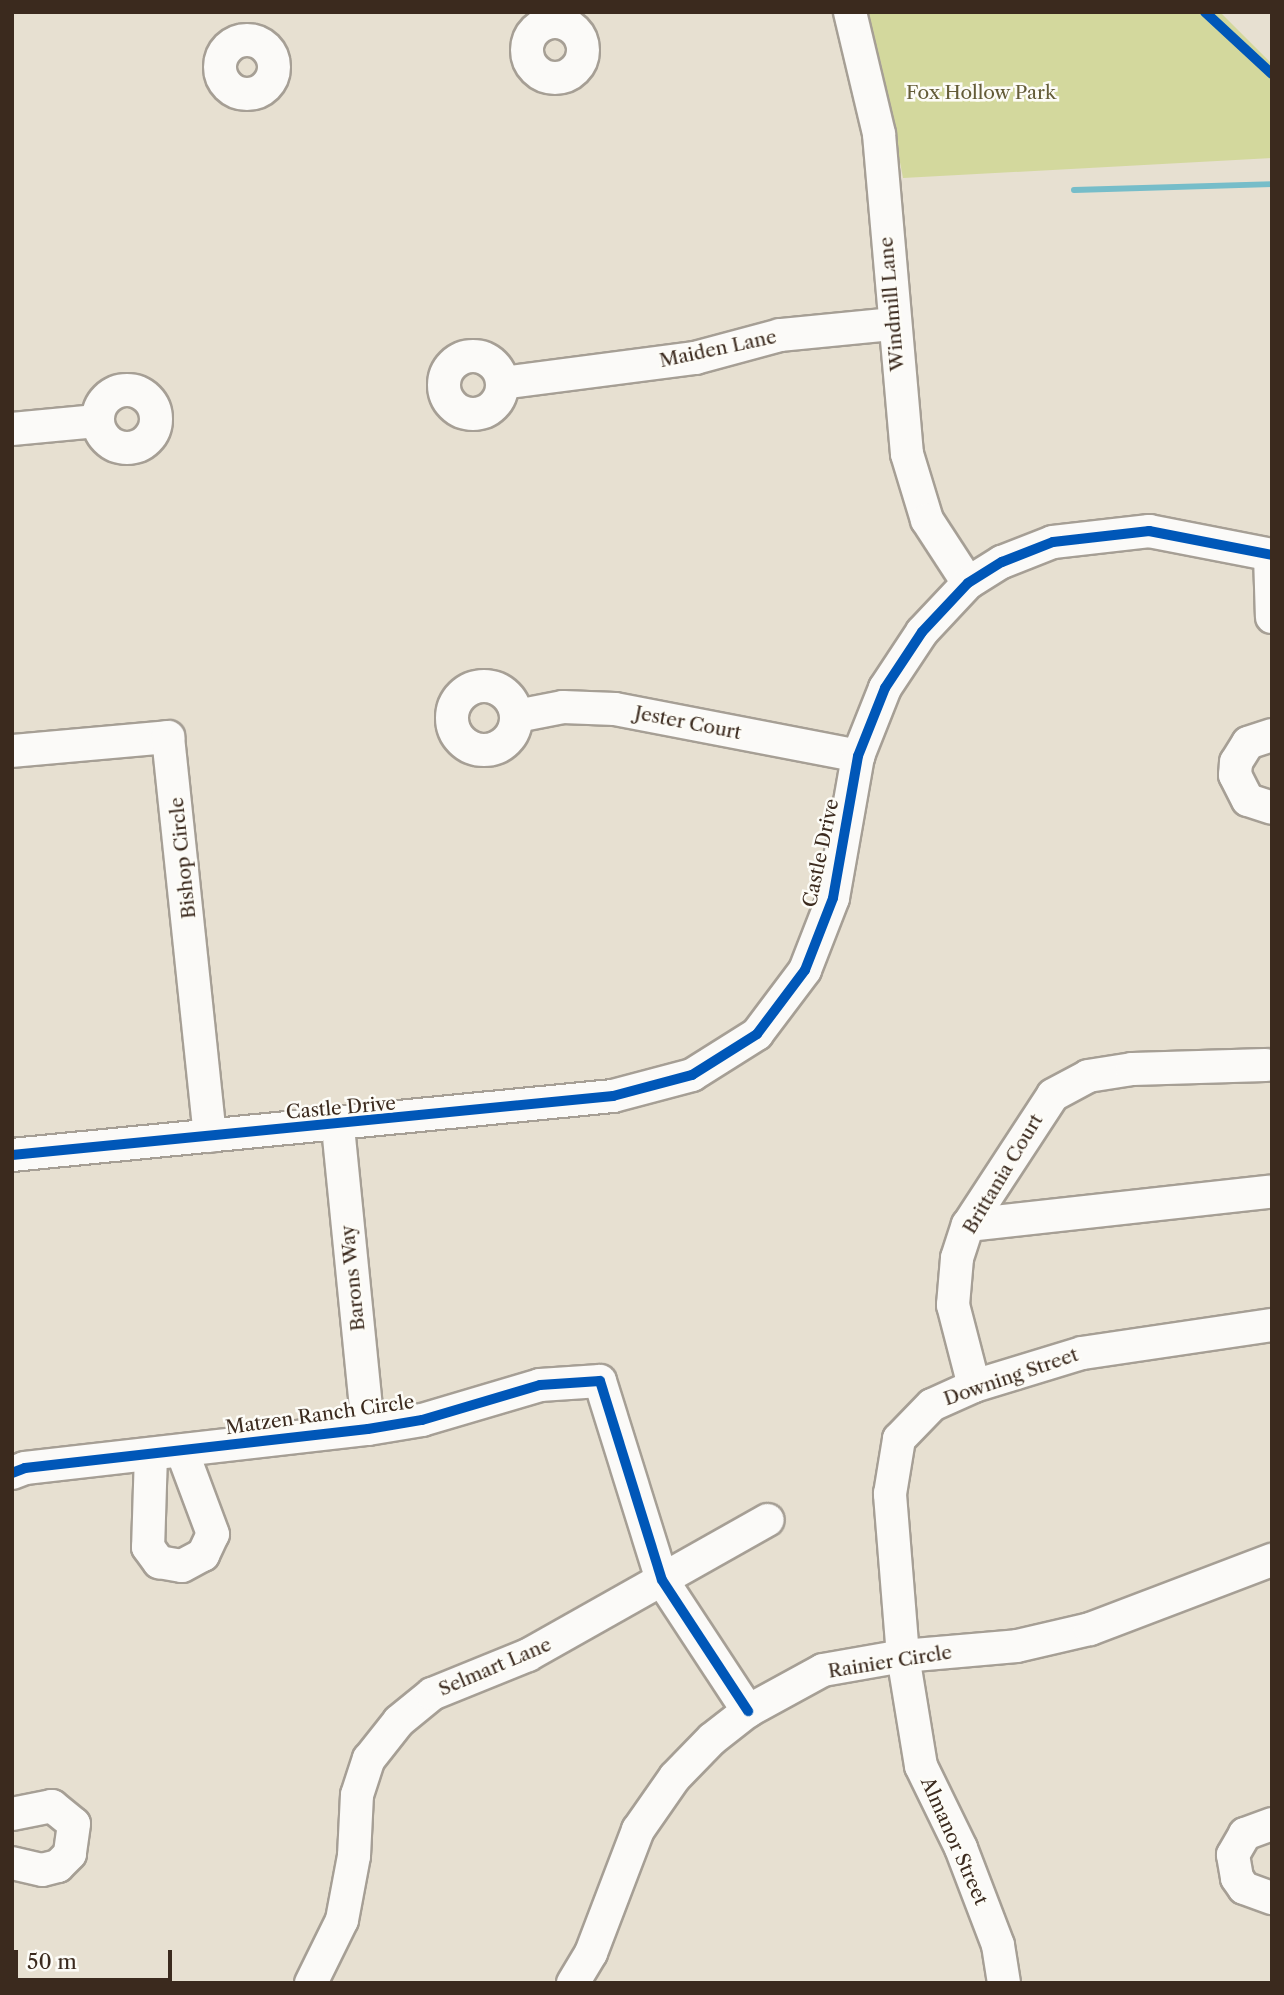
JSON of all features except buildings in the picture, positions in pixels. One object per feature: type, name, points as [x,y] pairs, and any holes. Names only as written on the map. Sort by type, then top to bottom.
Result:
[{"type":"street","name":"Windmill Lane","points":[[850,12],[879,134],[893,324],[907,454],[927,520],[968,583]]},
{"type":"street","name":"Maiden Lane","points":[[502,383],[695,358],[779,335],[893,324]]},
{"type":"street","points":[[12,429],[97,421]]},
{"type":"street","name":"Castle Drive","points":[[12,1155],[338,1127],[613,1096],[692,1075],[757,1034],[805,970],[833,898],[858,756],[885,688],[922,632],[968,583],[1002,562],[1053,542],[1149,531],[1271,555]]},
{"type":"street","points":[[1271,555],[1272,617]]},
{"type":"street","name":"Jester Court","points":[[517,716],[563,707],[615,709],[858,756]]},
{"type":"street","points":[[1272,735],[1248,743],[1236,762],[1235,775],[1248,800],[1272,808]]},
{"type":"street","name":"Bishop Circle","points":[[12,751],[168,737],[209,1136]]},
{"type":"street","name":"Brittania Court","points":[[974,1386],[953,1305],[957,1258],[968,1225],[1053,1095],[1088,1076],[1132,1069],[1270,1067]]},
{"type":"street","name":"Barons Way","points":[[338,1127],[368,1429]]},
{"type":"street","points":[[968,1225],[1269,1192]]},
{"type":"street","name":"Downing Street","points":[[903,1656],[890,1494],[899,1439],[932,1405],[974,1386],[1082,1353],[1272,1325]]},
{"type":"street","name":"Matzen Ranch Circle","points":[[12,1473],[25,1468],[368,1429],[422,1420],[540,1385],[600,1381],[663,1580],[748,1711]]},
{"type":"street","points":[[151,1454],[148,1547],[159,1562],[182,1566],[203,1555],[213,1534],[182,1451]]},
{"type":"street","name":"Selmart Lane","points":[[311,1983],[342,1920],[354,1856],[357,1795],[369,1759],[399,1721],[432,1694],[528,1655],[768,1520]]},
{"type":"street","name":"Rainier Circle","points":[[573,1983],[591,1954],[638,1830],[675,1777],[712,1738],[748,1711],[823,1670],[903,1656],[1017,1646],[1090,1629],[1272,1560]]},
{"type":"street","name":"Almanor Street","points":[[903,1656],[921,1766],[961,1848],[999,1945],[1004,1983]]},
{"type":"street","points":[[12,1814],[52,1806],[74,1824],[70,1854],[58,1866],[42,1870],[12,1863]]},
{"type":"street","points":[[1272,1824],[1245,1834],[1233,1855],[1237,1878],[1244,1888],[1272,1898]]},
{"type":"green space","name":"Fox Hollow Park","points":[[865,12],[1220,12],[1272,64],[1272,158],[903,178],[881,63]]},
{"type":"waterway","points":[[1074,190],[1272,184]]},
{"type":"cycle path","points":[[1205,12],[1272,74]]},
{"type":"cycle path","points":[[12,1155],[613,1096],[692,1075],[757,1034],[805,970],[833,898],[858,756],[885,688],[922,632],[968,583],[1002,562],[1053,542],[1149,531],[1272,555]]},
{"type":"cycle path","points":[[12,1473],[25,1468],[368,1429],[422,1420],[540,1385],[600,1381],[662,1580],[748,1711]]}]
